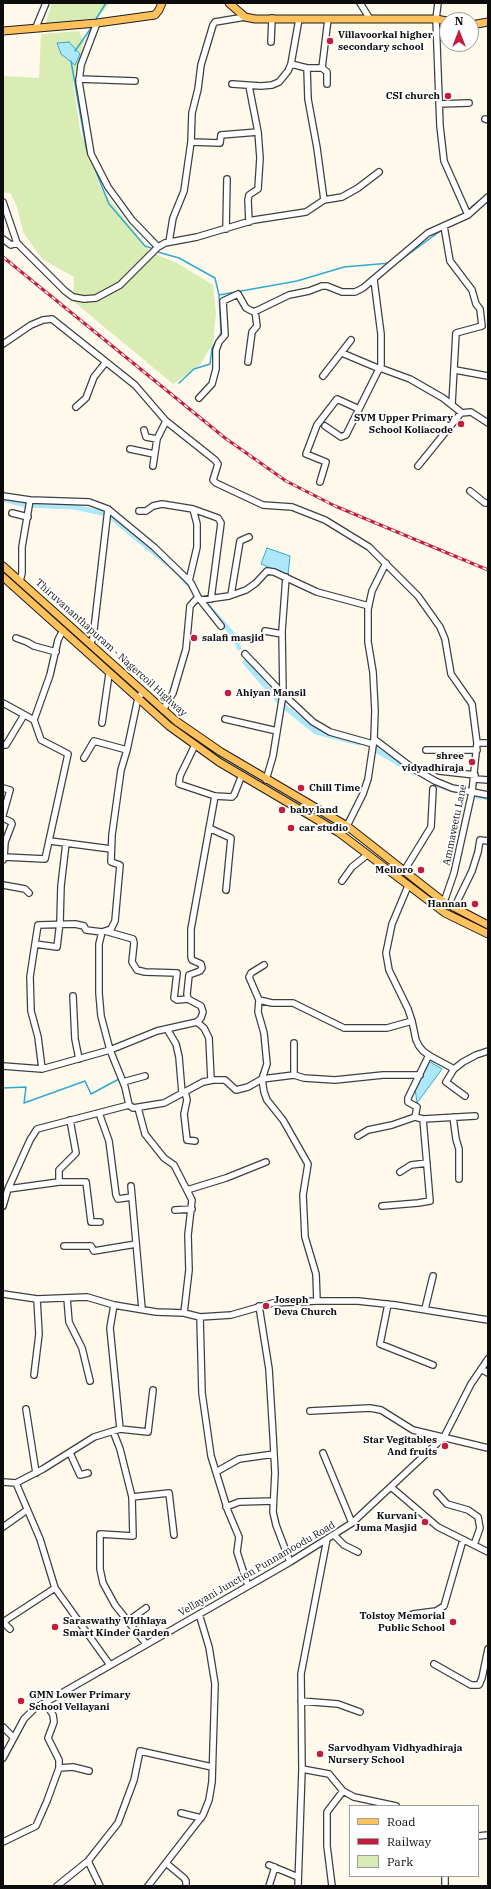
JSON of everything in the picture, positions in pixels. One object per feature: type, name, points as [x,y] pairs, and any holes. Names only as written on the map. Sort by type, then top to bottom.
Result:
[{"type":"main road","points":[[3,30],[97,23],[155,15],[162,3]]},
{"type":"main road","points":[[229,3],[245,17],[299,19],[439,20]]},
{"type":"main road","name":"Thiruvananthapuram - Nagercoil Highway","points":[[3,566],[176,721],[221,752],[266,780],[347,826],[444,902],[488,925]]},
{"type":"main road","name":"Thiruvananthapuram - Nagercoil Highway","points":[[3,577],[63,630],[109,674],[169,726],[195,745],[242,775],[338,832],[366,855],[445,913],[488,934]]},
{"type":"street","points":[[36,27],[46,3]]},
{"type":"street","points":[[360,3],[370,19]]},
{"type":"street","points":[[438,3],[436,19],[439,104],[444,161],[468,215]]},
{"type":"street","points":[[169,242],[173,218],[184,191],[191,142],[192,113],[202,65],[213,25],[215,22],[245,17]]},
{"type":"street","points":[[271,42],[272,18]]},
{"type":"street","points":[[232,84],[249,86],[272,85],[279,82],[288,71],[291,64],[299,19]]},
{"type":"street","points":[[322,68],[328,19]]},
{"type":"street","points":[[97,23],[81,65],[79,79],[80,94],[91,154],[108,187],[132,220],[158,247]]},
{"type":"street","points":[[291,64],[307,68],[322,68],[327,72],[327,84]]},
{"type":"street","points":[[307,68],[308,100],[317,148],[324,200]]},
{"type":"street","points":[[79,79],[135,81]]},
{"type":"street","points":[[249,86],[258,132],[260,158],[258,189],[248,197],[249,222]]},
{"type":"street","points":[[439,104],[469,103]]},
{"type":"street","points":[[191,142],[220,143],[221,135],[258,132]]},
{"type":"street","points":[[3,202],[17,243],[64,291],[73,297],[84,299],[96,298],[120,285],[158,247],[169,242],[197,237],[249,222],[306,212],[324,200],[342,197],[358,188],[379,172]]},
{"type":"street","points":[[226,229],[227,179]]},
{"type":"street","points":[[199,398],[212,384],[216,369],[216,350],[219,342],[225,335],[223,301],[238,294],[248,311],[255,311],[289,295],[309,291],[322,286],[328,286],[342,292],[355,292],[374,280],[428,233],[444,228],[468,215],[488,197]]},
{"type":"street","points":[[444,228],[450,261],[472,290],[476,304],[480,309],[482,326],[456,333],[452,404]]},
{"type":"street","points":[[3,239],[11,245],[17,243]]},
{"type":"street","points":[[325,426],[341,437],[344,437],[380,368],[382,358],[381,334],[374,280]]},
{"type":"street","points":[[248,362],[252,332],[257,326],[255,311]]},
{"type":"street","points":[[3,344],[31,325],[43,320],[52,319],[135,385],[166,421],[157,439],[153,466]]},
{"type":"street","points":[[323,376],[351,340]]},
{"type":"street","points":[[342,353],[410,379],[452,404],[462,412],[471,412],[488,423]]},
{"type":"street","points":[[76,407],[86,398],[94,377],[106,362]]},
{"type":"street","points":[[455,370],[488,376]]},
{"type":"street","points":[[320,482],[326,462],[306,454],[317,425],[337,399],[359,409]]},
{"type":"street","points":[[418,466],[462,412]]},
{"type":"street","name":"Ammaveetu Lane","points":[[166,421],[215,460],[218,464],[213,480],[216,483],[263,505],[292,507],[324,520],[369,547],[418,596],[440,627],[445,639],[451,674],[472,704],[477,743],[475,777],[472,792],[454,874],[444,902]]},
{"type":"street","points":[[144,430],[146,437],[157,439]]},
{"type":"street","points":[[130,449],[154,454]]},
{"type":"street","points":[[470,491],[485,503],[488,503]]},
{"type":"street","points":[[3,496],[29,502],[89,502],[108,509],[154,547],[190,582],[200,599],[221,626]]},
{"type":"street","points":[[20,580],[22,573],[22,547],[28,517],[29,502]]},
{"type":"street","points":[[139,511],[146,511],[153,506],[162,504],[193,509],[218,518],[220,523],[211,599]]},
{"type":"street","points":[[90,644],[93,638],[108,509]]},
{"type":"street","points":[[190,582],[197,547],[197,524],[193,509]]},
{"type":"street","points":[[12,514],[28,517]]},
{"type":"street","points":[[231,595],[240,541],[249,537]]},
{"type":"street","points":[[347,826],[363,794],[368,779],[375,711],[373,678],[368,642],[369,606],[372,591],[386,563]]},
{"type":"street","points":[[163,710],[173,693],[186,649],[190,606],[200,599],[211,599],[246,590],[256,583],[266,571],[286,577],[317,592],[369,606]]},
{"type":"street","points":[[266,780],[273,756],[283,694],[282,634],[286,577]]},
{"type":"street","points":[[3,788],[10,790],[4,807],[3,818],[12,824],[5,842],[4,858],[45,859],[68,754],[40,740],[34,720],[50,675],[58,640],[63,630]]},
{"type":"street","points":[[264,631],[282,634]]},
{"type":"street","points":[[16,638],[56,652]]},
{"type":"street","points":[[245,654],[283,694],[313,722],[330,732],[373,742],[435,781],[452,788],[488,795]]},
{"type":"street","points":[[102,723],[109,674]]},
{"type":"street","points":[[143,692],[138,698],[127,750],[121,770],[111,849],[111,862],[120,865],[115,917],[113,926],[104,932],[99,944],[99,993],[101,1016],[110,1050],[123,1082],[129,1105],[133,1108],[138,1108],[164,1103],[203,1082],[211,1080],[225,1080],[236,1090],[262,1079],[294,1075],[315,1079],[335,1080],[383,1075],[420,1075]]},
{"type":"street","points":[[3,703],[34,720]]},
{"type":"street","points":[[3,745],[6,745],[24,715]]},
{"type":"street","points":[[225,719],[277,731]]},
{"type":"street","points":[[84,758],[94,741],[127,750]]},
{"type":"street","points":[[477,743],[488,743]]},
{"type":"street","points":[[195,745],[180,776],[179,784],[215,796],[232,797],[242,775]]},
{"type":"street","points":[[426,750],[477,750]]},
{"type":"street","points":[[439,772],[488,780]]},
{"type":"street","points":[[404,871],[432,827],[432,788]]},
{"type":"street","points":[[188,999],[187,994],[189,975],[200,971],[202,968],[201,964],[192,960],[191,958],[190,933],[215,796]]},
{"type":"street","points":[[209,828],[231,838],[226,890]]},
{"type":"street","points":[[454,908],[472,870],[480,840],[488,841]]},
{"type":"street","points":[[50,841],[111,849]]},
{"type":"street","points":[[35,944],[57,947],[60,924],[61,886],[66,843]]},
{"type":"street","points":[[342,881],[352,867],[366,855]]},
{"type":"street","points":[[3,885],[25,889],[29,893]]},
{"type":"street","points":[[408,886],[392,924],[386,954],[389,970],[412,1021],[416,1040],[423,1051],[454,1069]]},
{"type":"street","points":[[108,917],[115,917]]},
{"type":"street","points":[[3,1066],[42,1069],[79,1059],[110,1050],[148,1034],[197,1022],[201,1018],[203,1009],[201,1006],[188,999],[177,1000],[174,998],[177,973],[145,972],[137,970],[132,962],[131,955],[134,943],[133,939],[104,932],[86,930],[84,926],[75,924],[38,925],[30,986],[32,1011],[38,1037],[42,1069]]},
{"type":"street","points":[[264,965],[251,973],[249,977],[259,1000],[258,1012],[264,1032],[267,1064],[262,1079],[267,1100],[283,1120],[308,1164],[302,1195],[305,1237],[316,1274],[317,1301]]},
{"type":"street","points":[[73,996],[75,1040],[79,1059]]},
{"type":"street","points":[[259,1000],[272,1003],[293,1003],[326,1020],[348,1028],[387,1028],[412,1021]]},
{"type":"street","points":[[197,1022],[204,1028],[209,1038],[211,1080]]},
{"type":"street","points":[[167,1029],[176,1044],[184,1092],[187,1100],[184,1114],[187,1140],[195,1141]]},
{"type":"street","points":[[294,1043],[294,1075]]},
{"type":"street","points":[[465,1096],[446,1082],[454,1069],[476,1055],[488,1051]]},
{"type":"street","points":[[415,1117],[416,1107],[408,1102],[408,1098],[429,1055]]},
{"type":"street","points":[[123,1082],[145,1076]]},
{"type":"street","points":[[3,1206],[6,1192],[30,1140],[37,1129],[129,1105]]},
{"type":"street","points":[[138,1108],[146,1134],[164,1158],[174,1165],[192,1200],[188,1235],[189,1270],[184,1313]]},
{"type":"street","points":[[99,1113],[109,1141],[116,1195],[118,1198],[132,1197]]},
{"type":"street","points":[[358,1136],[368,1130],[392,1125],[415,1117],[423,1119],[475,1116]]},
{"type":"street","points":[[453,1117],[459,1149],[459,1179]]},
{"type":"street","points":[[382,1206],[418,1204],[430,1201],[423,1119]]},
{"type":"street","points":[[59,1182],[59,1170],[76,1154],[70,1120]]},
{"type":"street","points":[[187,1190],[226,1178],[266,1162]]},
{"type":"street","points":[[400,1172],[411,1165],[427,1163]]},
{"type":"street","points":[[6,1192],[59,1182],[86,1182],[91,1222],[100,1222]]},
{"type":"street","points":[[131,1186],[142,1309]]},
{"type":"street","points":[[175,1210],[192,1209]]},
{"type":"street","points":[[64,1246],[91,1246],[94,1252],[136,1244]]},
{"type":"street","points":[[425,1309],[433,1276]]},
{"type":"street","points":[[3,1294],[37,1299],[87,1297],[114,1305],[156,1312],[184,1313],[200,1317],[231,1315],[272,1303],[358,1301],[425,1309],[488,1320]]},
{"type":"street","points":[[67,1298],[70,1322],[82,1348],[90,1381]]},
{"type":"street","points":[[34,1375],[39,1334],[37,1299]]},
{"type":"street","points":[[388,1304],[380,1344],[433,1365]]},
{"type":"street","points":[[114,1305],[110,1328],[120,1429]]},
{"type":"street","points":[[259,1306],[269,1369],[274,1454],[273,1501],[276,1525],[290,1562]]},
{"type":"street","points":[[200,1317],[202,1393],[211,1456],[226,1507],[239,1537],[237,1552],[248,1586]]},
{"type":"street","name":"Vellayani Junction Punnamoodu Road","points":[[3,1758],[24,1719],[34,1709],[290,1562],[352,1523],[444,1437],[488,1359]]},
{"type":"street","points":[[481,1369],[488,1373]]},
{"type":"street","points":[[3,1482],[16,1483],[70,1453],[94,1437],[120,1429],[148,1432],[153,1390]]},
{"type":"street","points":[[310,1411],[370,1408],[381,1410],[413,1430],[488,1448]]},
{"type":"street","points":[[26,1409],[36,1473]]},
{"type":"street","points":[[114,1431],[132,1497],[133,1536],[100,1534],[100,1569],[103,1584],[115,1605],[146,1644]]},
{"type":"street","points":[[323,1452],[352,1523]]},
{"type":"street","points":[[70,1453],[80,1475],[88,1473]]},
{"type":"street","points":[[216,1472],[239,1459],[274,1454]]},
{"type":"street","points":[[16,1483],[40,1540],[55,1588],[110,1665]]},
{"type":"street","points":[[391,1487],[438,1527],[488,1552]]},
{"type":"street","points":[[437,1493],[447,1504],[468,1510],[478,1517],[480,1528],[474,1545]]},
{"type":"street","points":[[132,1497],[169,1494],[174,1535]]},
{"type":"street","points":[[226,1507],[239,1502],[273,1501]]},
{"type":"street","points":[[3,1528],[27,1510]]},
{"type":"street","points":[[334,1535],[344,1545],[358,1552]]},
{"type":"street","points":[[298,1886],[302,1769],[301,1674],[327,1539]]},
{"type":"street","points":[[413,1614],[436,1611],[444,1606],[463,1540]]},
{"type":"street","points":[[10,1629],[3,1622],[55,1588]]},
{"type":"street","points":[[128,1621],[146,1608]]},
{"type":"street","points":[[148,1886],[201,1818],[209,1800],[212,1767],[215,1684],[209,1647],[199,1614]]},
{"type":"street","points":[[434,1664],[471,1685],[478,1685],[482,1678],[488,1649]]},
{"type":"street","points":[[301,1701],[338,1704],[360,1712]]},
{"type":"street","points":[[3,1842],[36,1826],[48,1801],[59,1768],[59,1760],[48,1738],[54,1722],[53,1715],[45,1702]]},
{"type":"street","points":[[3,1727],[14,1737]]},
{"type":"street","points":[[57,1886],[88,1861],[118,1823],[134,1780],[140,1751],[212,1767]]},
{"type":"street","points":[[59,1768],[73,1767],[89,1771]]},
{"type":"street","points":[[302,1769],[329,1774],[343,1791],[354,1797],[391,1805]]},
{"type":"street","points":[[332,1886],[327,1846],[327,1812],[343,1791]]},
{"type":"street","points":[[181,1812],[201,1818]]},
{"type":"street","points":[[88,1861],[100,1886]]},
{"type":"street","points":[[166,1863],[184,1878],[186,1886]]},
{"type":"street","points":[[269,1886],[272,1866],[298,1877]]},
{"type":"green space","points":[[52,3],[110,3],[97,18],[45,24]]},
{"type":"green space","points":[[79,31],[84,42],[73,83],[80,130],[100,187],[150,252],[177,263],[213,285],[216,313],[213,343],[200,365],[173,384],[73,301],[74,277],[42,259],[23,232],[17,206],[10,193],[5,193],[3,186],[3,80],[5,76],[39,78],[41,34]]},
{"type":"water","points":[[69,42],[80,54],[75,65],[61,54],[57,43]]},
{"type":"water","points":[[267,548],[290,556],[288,575],[261,564]]},
{"type":"water","points":[[429,1061],[442,1069],[417,1103],[415,1088]]},
{"type":"waterway","points":[[96,19],[106,3]]},
{"type":"waterway","points":[[75,51],[91,28]]},
{"type":"waterway","points":[[71,61],[88,154]]},
{"type":"waterway","points":[[90,157],[109,204],[145,246],[151,248]]},
{"type":"waterway","points":[[471,207],[488,194]]},
{"type":"waterway","points":[[398,262],[443,229]]},
{"type":"waterway","points":[[158,252],[179,258],[215,278],[219,295],[221,333],[212,348],[210,364],[194,369],[179,383]]},
{"type":"waterway","points":[[219,295],[297,281],[344,267],[390,263]]},
{"type":"waterway","points":[[3,499],[25,505],[74,507],[102,513]]},
{"type":"waterway","points":[[110,516],[174,569],[193,589]]},
{"type":"waterway","points":[[201,598],[235,637],[239,648]]},
{"type":"waterway","points":[[245,662],[281,704],[316,732],[359,743]]},
{"type":"waterway","points":[[376,750],[415,773]]},
{"type":"waterway","points":[[438,785],[455,791]]},
{"type":"waterway","points":[[476,796],[488,798]]},
{"type":"waterway","points":[[3,1088],[26,1087],[24,1103],[85,1081],[91,1094],[119,1079]]},
{"type":"railway","points":[[3,257],[225,438],[286,481],[335,506],[488,570]]},
{"type":"place","name":"Villavoorkal higher secondary school","points":[[330,41]]},
{"type":"place","name":"CSI church","points":[[448,96]]},
{"type":"place","name":"SVM Upper Primary School Koliacode","points":[[461,424]]},
{"type":"place","name":"salafi masjid","points":[[194,638]]},
{"type":"place","name":"Ahiyan Mansil","points":[[228,693]]},
{"type":"place","name":"shree vidyadhiraja","points":[[472,762]]},
{"type":"place","name":"Chill Time","points":[[301,788]]},
{"type":"place","name":"baby land","points":[[282,810]]},
{"type":"place","name":"car studio","points":[[291,828]]},
{"type":"place","name":"Melloro","points":[[421,870]]},
{"type":"place","name":"Hannan","points":[[475,904]]},
{"type":"place","name":"Joseph Deva Church","points":[[266,1306]]},
{"type":"place","name":"Star Vegitables And fruits","points":[[445,1446]]},
{"type":"place","name":"Kurvani Juma Masjid","points":[[425,1522]]},
{"type":"place","name":"Tolstoy Memorial Public School","points":[[453,1622]]},
{"type":"place","name":"Saraswathy VIdhlaya Smart Kinder Garden","points":[[55,1627]]},
{"type":"place","name":"GMN Lower Primary School Vellayani","points":[[21,1701]]},
{"type":"place","name":"Sarvodhyam Vidhyadhiraja Nursery School","points":[[320,1754]]}]
